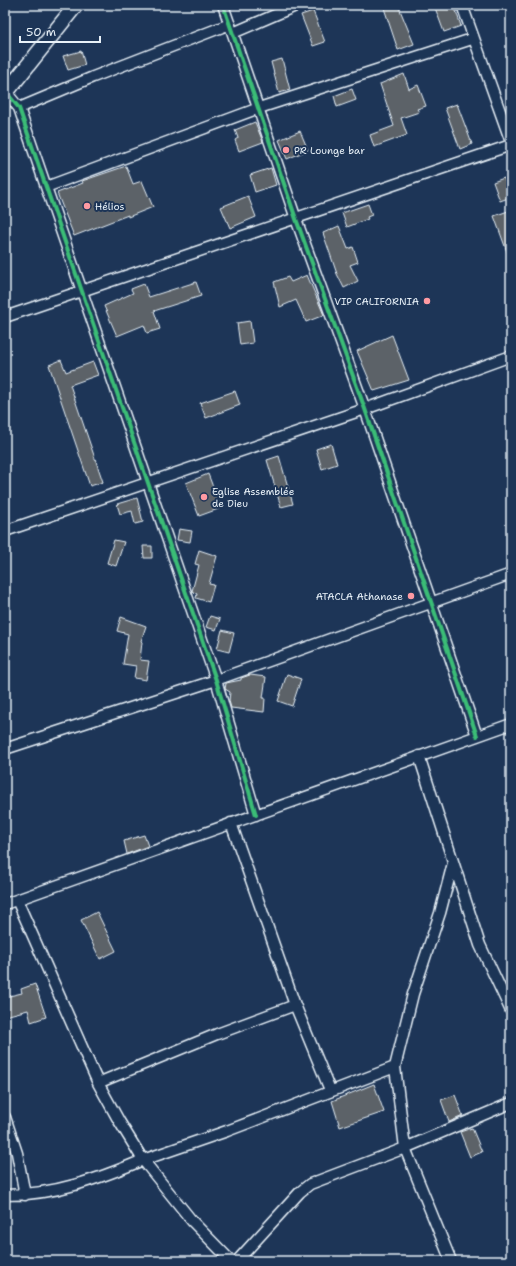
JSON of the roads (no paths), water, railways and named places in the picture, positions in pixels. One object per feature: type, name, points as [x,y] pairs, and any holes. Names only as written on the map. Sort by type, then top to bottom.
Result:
[{"type":"main road","points":[[6,93],[76,5]]},
{"type":"street","points":[[223,5],[296,219],[365,409],[477,736]]},
{"type":"street","points":[[19,108],[93,77],[298,5]]},
{"type":"street","points":[[5,316],[296,219],[511,144],[472,39],[462,5]]},
{"type":"street","points":[[46,187],[259,108],[472,39]]},
{"type":"street","points":[[5,69],[6,93],[19,108],[216,680],[256,815]]},
{"type":"street","points":[[5,531],[148,481],[365,409],[511,356]]},
{"type":"street","points":[[5,750],[216,680],[511,574]]},
{"type":"street","points":[[5,904],[511,724]]},
{"type":"street","points":[[419,756],[480,945],[511,1010]]},
{"type":"street","points":[[231,824],[295,1005],[330,1090]]},
{"type":"street","points":[[451,1261],[405,1148],[395,1067],[414,994],[440,913],[453,863]]},
{"type":"street","points":[[17,900],[98,1083],[144,1160],[192,1221],[231,1261]]},
{"type":"street","points":[[98,1083],[217,1034],[295,1005]]},
{"type":"street","points":[[5,1195],[25,1195],[63,1189],[85,1183],[144,1160],[227,1131],[330,1090],[395,1067]]},
{"type":"street","points":[[237,1261],[300,1192],[310,1184],[405,1148],[511,1102]]},
{"type":"street","points":[[5,1117],[17,1153],[25,1195]]},
{"type":"place","name":"PR Lounge bar","points":[[286,150]]},
{"type":"place","name":"Hélios","points":[[87,206]]},
{"type":"place","name":"VIP CALIFORNIA","points":[[427,301]]},
{"type":"place","name":"Eglise Assemblée de Dieu","points":[[204,497]]},
{"type":"place","name":"ATACLA Athanase","points":[[411,596]]}]
